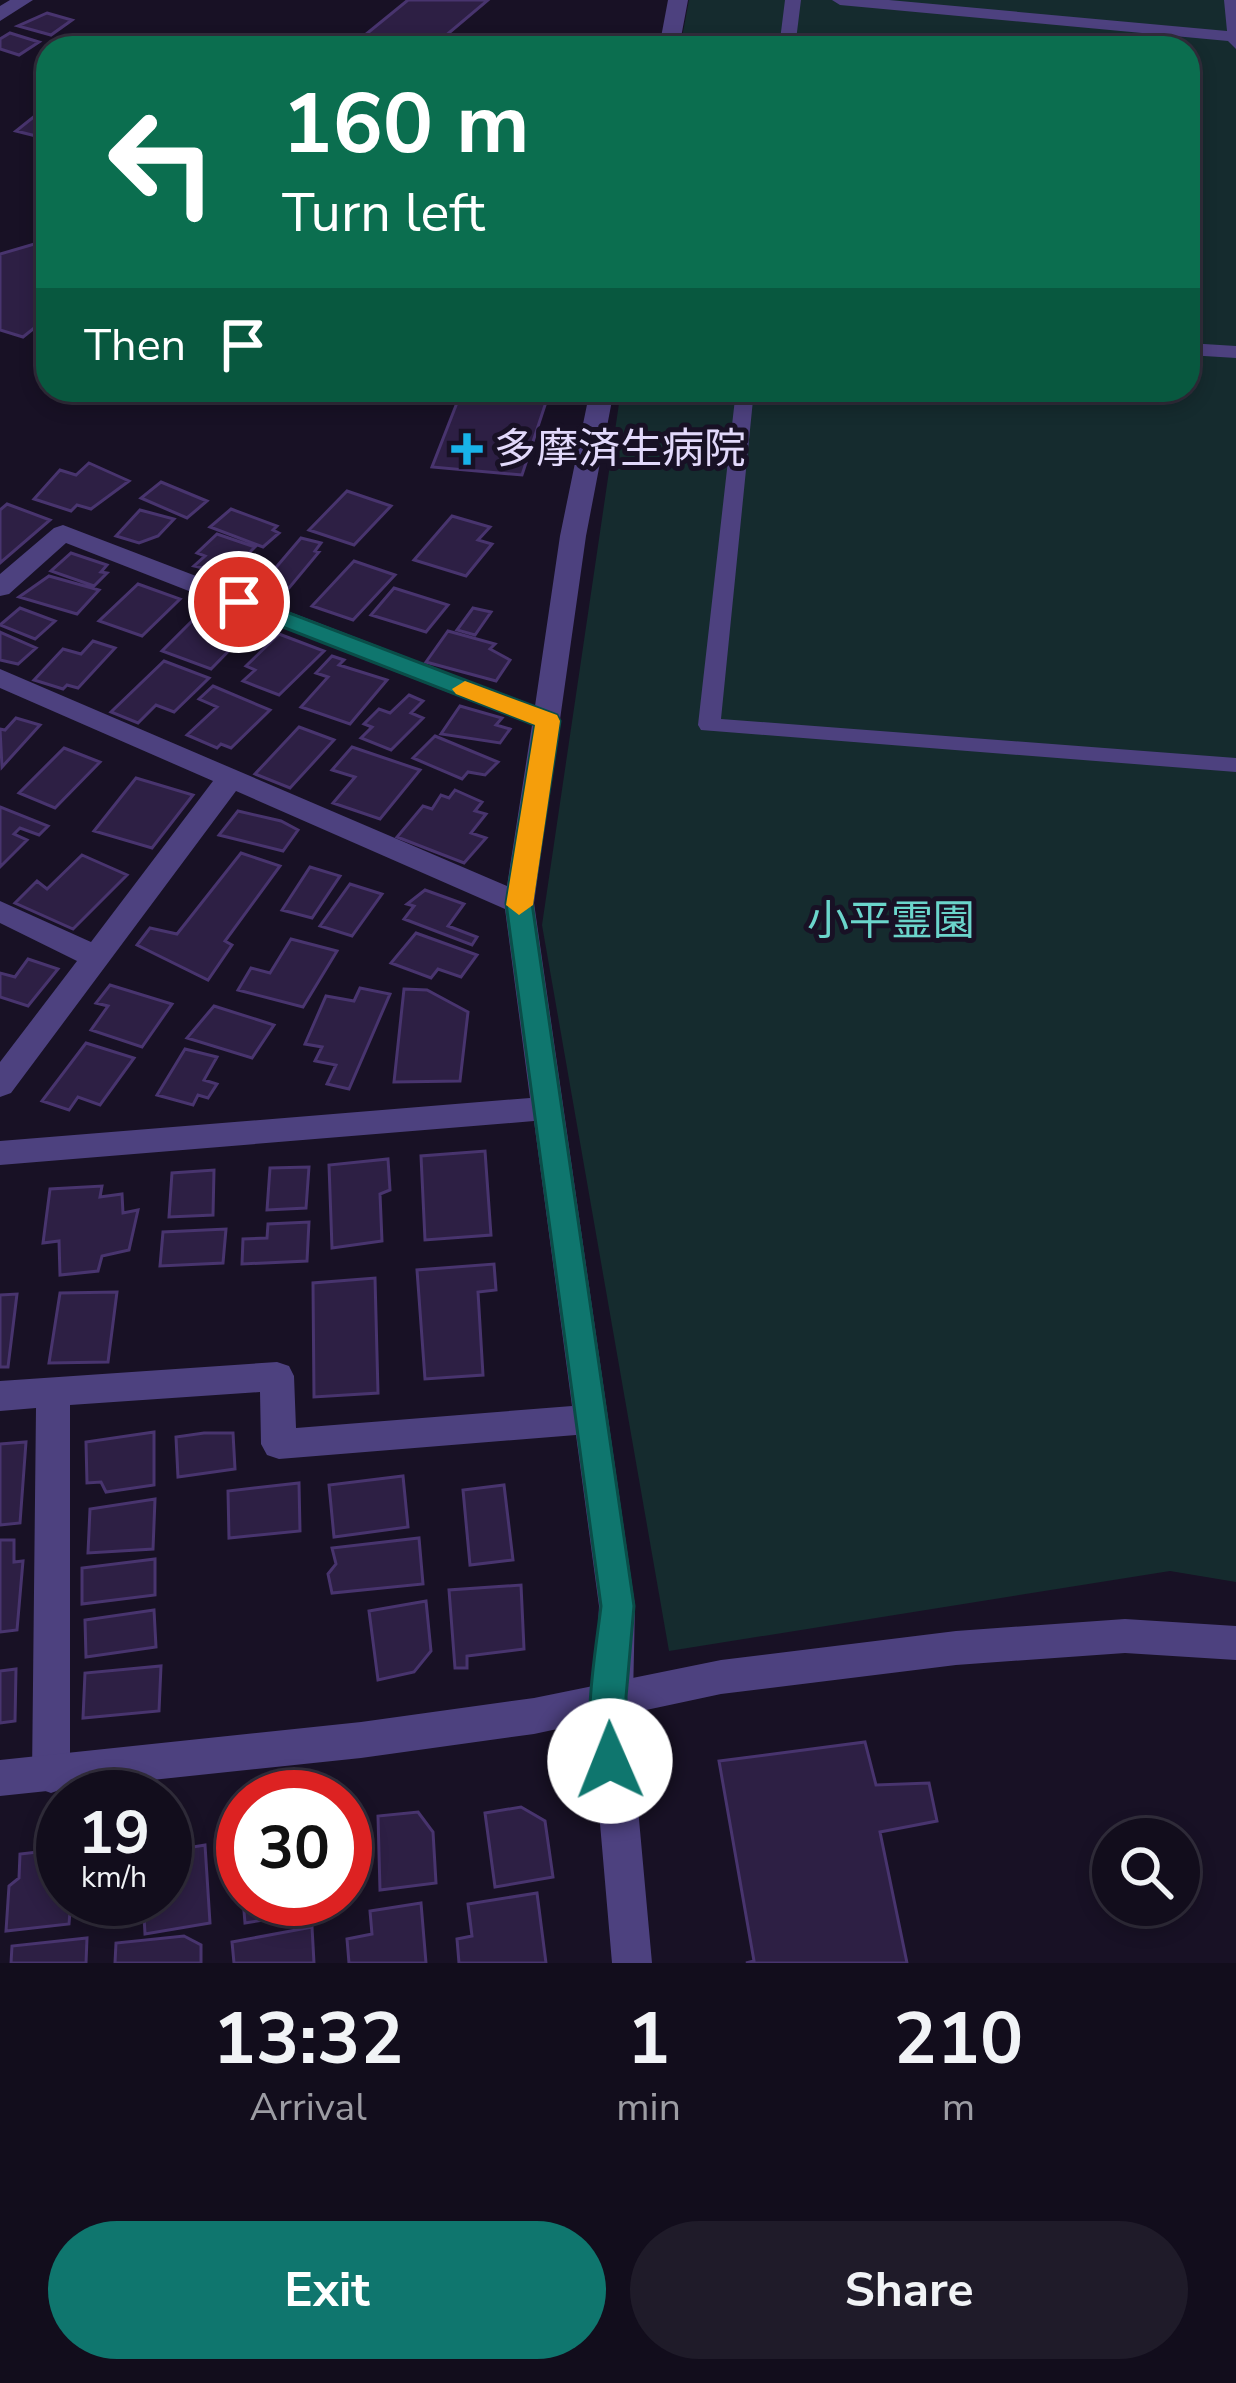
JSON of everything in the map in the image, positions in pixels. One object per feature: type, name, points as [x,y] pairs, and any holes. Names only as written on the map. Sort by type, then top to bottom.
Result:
[{"type":"street","points":[[0,15],[23,0]]},
{"type":"street","points":[[671,36],[678,0]]},
{"type":"street","points":[[600,402],[572,536],[519,903],[617,1606],[609,1697],[610,1778],[632,1963]]},
{"type":"street","points":[[0,588],[63,533],[548,721]]},
{"type":"street","points":[[0,678],[519,903]]},
{"type":"street","points":[[0,1085],[229,780]]},
{"type":"street","points":[[0,911],[95,957]]},
{"type":"street","points":[[0,1154],[550,1108]]},
{"type":"street","points":[[0,1396],[278,1376],[279,1444],[593,1419]]},
{"type":"street","points":[[51,1770],[53,1392]]},
{"type":"street","points":[[89,1770],[361,1741],[535,1716],[721,1677],[1046,1640],[1176,1636],[1236,1643]]},
{"type":"street","points":[[0,1778],[36,1775]]},
{"type":"lane","points":[[788,36],[793,0]]},
{"type":"lane","points":[[840,0],[1236,39],[1232,0]]},
{"type":"lane","points":[[1200,350],[1236,352]]},
{"type":"lane","points":[[745,402],[709,725],[1236,765]]},
{"type":"green space","name":"小平霊園","points":[[689,0],[1236,0],[1236,1582],[1170,1571],[669,1651],[542,925],[619,402],[1200,402],[1200,36],[682,36]]},
{"type":"building","points":[[408,0],[488,0],[445,36],[364,36]]},
{"type":"building","points":[[47,13],[72,20],[51,35],[18,26]]},
{"type":"building","points":[[10,33],[36,44],[19,55],[0,49],[0,39]]},
{"type":"building","points":[[36,115],[36,136],[16,131]]},
{"type":"building","points":[[36,244],[36,327],[23,337],[0,330],[0,254]]},
{"type":"building","points":[[457,402],[546,402],[522,475],[432,467]]},
{"type":"building","points":[[89,463],[129,481],[91,509],[77,505],[71,511],[34,499],[60,470],[76,475]]},
{"type":"building","points":[[161,482],[207,501],[187,518],[141,498]]},
{"type":"building","points":[[347,491],[391,506],[354,545],[309,530]]},
{"type":"building","points":[[7,504],[50,520],[0,563],[0,510]]},
{"type":"building","points":[[231,509],[277,526],[273,530],[279,533],[263,547],[210,527]]},
{"type":"building","points":[[140,510],[174,519],[158,536],[139,543],[116,536]]},
{"type":"building","points":[[452,516],[490,527],[478,540],[492,544],[466,576],[414,560]]},
{"type":"building","points":[[217,534],[255,547],[228,574],[194,566],[205,556],[197,553]]},
{"type":"building","points":[[301,538],[321,543],[315,551],[319,552],[289,588],[261,585]]},
{"type":"building","points":[[71,553],[107,565],[101,572],[107,573],[94,586],[51,571]]},
{"type":"building","points":[[354,561],[395,575],[353,620],[312,606]]},
{"type":"building","points":[[49,576],[99,590],[77,614],[19,597]]},
{"type":"building","points":[[138,584],[180,599],[142,636],[99,621]]},
{"type":"building","points":[[394,588],[448,605],[426,632],[371,615]]},
{"type":"building","points":[[20,608],[55,621],[35,639],[0,625]]},
{"type":"building","points":[[205,608],[246,622],[239,629],[247,632],[211,669],[162,651]]},
{"type":"building","points":[[473,608],[491,612],[475,635],[457,630]]},
{"type":"building","points":[[448,631],[495,644],[490,649],[510,660],[496,681],[426,662]]},
{"type":"building","points":[[0,632],[36,648],[18,664],[0,660]]},
{"type":"building","points":[[279,634],[324,651],[279,695],[243,681],[255,670],[246,666]]},
{"type":"building","points":[[93,641],[115,648],[78,688],[67,685],[63,689],[34,680],[63,649],[81,654]]},
{"type":"building","points":[[332,656],[344,660],[339,665],[387,680],[350,724],[301,707],[328,677],[316,673]]},
{"type":"building","points":[[164,661],[209,678],[174,712],[156,705],[138,723],[111,712]]},
{"type":"building","points":[[213,686],[270,710],[231,748],[221,744],[217,748],[187,735],[217,707],[199,699]]},
{"type":"building","points":[[409,695],[423,701],[411,713],[423,718],[391,750],[361,738],[372,727],[364,724],[379,709],[390,713]]},
{"type":"building","points":[[460,706],[502,718],[496,725],[510,729],[500,743],[441,734]]},
{"type":"building","points":[[16,718],[40,725],[2,767],[0,729],[5,730]]},
{"type":"building","points":[[299,727],[334,740],[290,788],[255,774]]},
{"type":"building","points":[[435,736],[498,762],[485,775],[468,772],[462,779],[413,758]]},
{"type":"building","points":[[352,747],[420,770],[380,819],[333,803],[355,777],[332,770]]},
{"type":"building","points":[[64,748],[100,762],[55,808],[19,793]]},
{"type":"building","points":[[136,778],[193,795],[152,848],[94,831]]},
{"type":"building","points":[[455,790],[482,802],[475,811],[486,814],[471,833],[486,838],[464,863],[397,837],[423,806],[432,809],[441,795],[449,798]]},
{"type":"building","points":[[0,807],[48,826],[39,835],[20,828],[14,834],[27,840],[0,867]]},
{"type":"building","points":[[238,811],[298,830],[283,851],[219,835]]},
{"type":"building","points":[[241,853],[280,866],[225,941],[232,945],[208,980],[137,945],[150,928],[177,934]]},
{"type":"building","points":[[82,855],[127,875],[73,929],[15,903],[37,881],[47,889]]},
{"type":"building","points":[[310,867],[340,876],[312,918],[282,910]]},
{"type":"building","points":[[350,884],[382,894],[352,936],[320,926]]},
{"type":"building","points":[[425,890],[464,904],[448,926],[477,937],[472,945],[404,919],[414,906],[407,904]]},
{"type":"building","points":[[416,933],[477,955],[461,977],[438,969],[431,978],[391,963]]},
{"type":"building","points":[[291,939],[337,951],[303,1007],[238,990],[251,968],[270,973]]},
{"type":"building","points":[[28,959],[58,969],[28,1006],[0,997],[0,973],[15,977]]},
{"type":"building","points":[[110,985],[172,1004],[142,1047],[91,1030],[108,1006],[96,1003]]},
{"type":"building","points":[[360,988],[390,994],[349,1089],[327,1084],[336,1065],[315,1061],[322,1047],[305,1044],[326,996],[354,1001]]},
{"type":"building","points":[[404,989],[427,990],[468,1012],[460,1081],[394,1082]]},
{"type":"building","points":[[214,1006],[274,1025],[252,1058],[187,1038]]},
{"type":"building","points":[[86,1043],[134,1058],[100,1105],[78,1097],[69,1110],[42,1101]]},
{"type":"building","points":[[185,1049],[217,1057],[204,1080],[217,1084],[208,1098],[198,1095],[193,1105],[157,1095]]},
{"type":"building","points":[[485,1151],[491,1235],[425,1240],[421,1156]]},
{"type":"building","points":[[388,1159],[390,1190],[380,1194],[382,1241],[332,1248],[329,1165]]},
{"type":"building","points":[[309,1167],[306,1208],[267,1210],[270,1168]]},
{"type":"building","points":[[214,1170],[213,1215],[169,1217],[172,1173]]},
{"type":"building","points":[[102,1186],[100,1197],[122,1194],[123,1213],[138,1210],[129,1250],[102,1256],[98,1271],[60,1275],[59,1241],[43,1243],[50,1189]]},
{"type":"building","points":[[309,1222],[307,1261],[242,1264],[243,1239],[267,1238],[268,1224]]},
{"type":"building","points":[[226,1229],[223,1263],[160,1266],[163,1232]]},
{"type":"building","points":[[494,1264],[496,1290],[478,1292],[483,1375],[425,1379],[417,1270]]},
{"type":"building","points":[[375,1278],[378,1393],[314,1397],[313,1283]]},
{"type":"building","points":[[117,1292],[108,1362],[49,1363],[60,1293]]},
{"type":"building","points":[[17,1294],[8,1367],[0,1367],[0,1295]]},
{"type":"building","points":[[154,1432],[154,1485],[106,1492],[101,1482],[87,1483],[86,1442]]},
{"type":"building","points":[[233,1433],[235,1469],[178,1477],[176,1437]]},
{"type":"building","points":[[26,1442],[20,1523],[0,1525],[0,1444]]},
{"type":"building","points":[[403,1476],[408,1527],[334,1537],[329,1485]]},
{"type":"building","points":[[299,1483],[300,1531],[229,1538],[228,1491]]},
{"type":"building","points":[[504,1485],[513,1560],[470,1565],[463,1490]]},
{"type":"building","points":[[155,1499],[153,1549],[88,1553],[90,1509]]},
{"type":"building","points":[[419,1538],[423,1584],[332,1593],[328,1574],[336,1564],[332,1548]]},
{"type":"building","points":[[0,1540],[14,1540],[14,1562],[23,1561],[17,1630],[0,1632]]},
{"type":"building","points":[[155,1559],[155,1595],[82,1604],[82,1568]]},
{"type":"building","points":[[521,1585],[524,1649],[467,1656],[467,1668],[455,1668],[449,1590]]},
{"type":"building","points":[[426,1601],[431,1651],[414,1672],[378,1680],[369,1611]]},
{"type":"building","points":[[154,1610],[156,1647],[86,1657],[85,1620]]},
{"type":"building","points":[[161,1666],[159,1711],[83,1718],[85,1673]]},
{"type":"building","points":[[16,1669],[15,1721],[0,1723],[0,1671]]},
{"type":"building","points":[[865,1742],[876,1785],[929,1783],[937,1821],[880,1832],[907,1963],[746,1963],[754,1961],[719,1761]]},
{"type":"building","points":[[521,1807],[545,1821],[553,1877],[495,1887],[485,1813]]},
{"type":"building","points":[[418,1812],[433,1832],[436,1883],[380,1890],[378,1816]]},
{"type":"building","points":[[205,1845],[210,1923],[145,1934],[145,1926],[192,1926],[192,1847]]},
{"type":"building","points":[[36,1852],[36,1926],[51,1926],[6,1931],[9,1886],[19,1878],[20,1854]]},
{"type":"building","points":[[537,1893],[546,1963],[459,1963],[457,1939],[472,1936],[468,1904]]},
{"type":"building","points":[[421,1903],[426,1963],[349,1963],[347,1939],[372,1934],[372,1911]]},
{"type":"building","points":[[312,1927],[314,1963],[234,1963],[232,1942]]},
{"type":"building","points":[[184,1936],[201,1945],[201,1963],[115,1963],[116,1943]]},
{"type":"building","points":[[87,1938],[86,1963],[11,1963],[12,1946]]},
{"type":"slow traffic","points":[[465,689],[548,721],[519,905]]},
{"type":"place","name":"多摩済生病院","points":[[467,449]]},
{"type":"route","points":[[239,602],[548,721],[519,903],[617,1606],[609,1697],[610,1761]]}]
